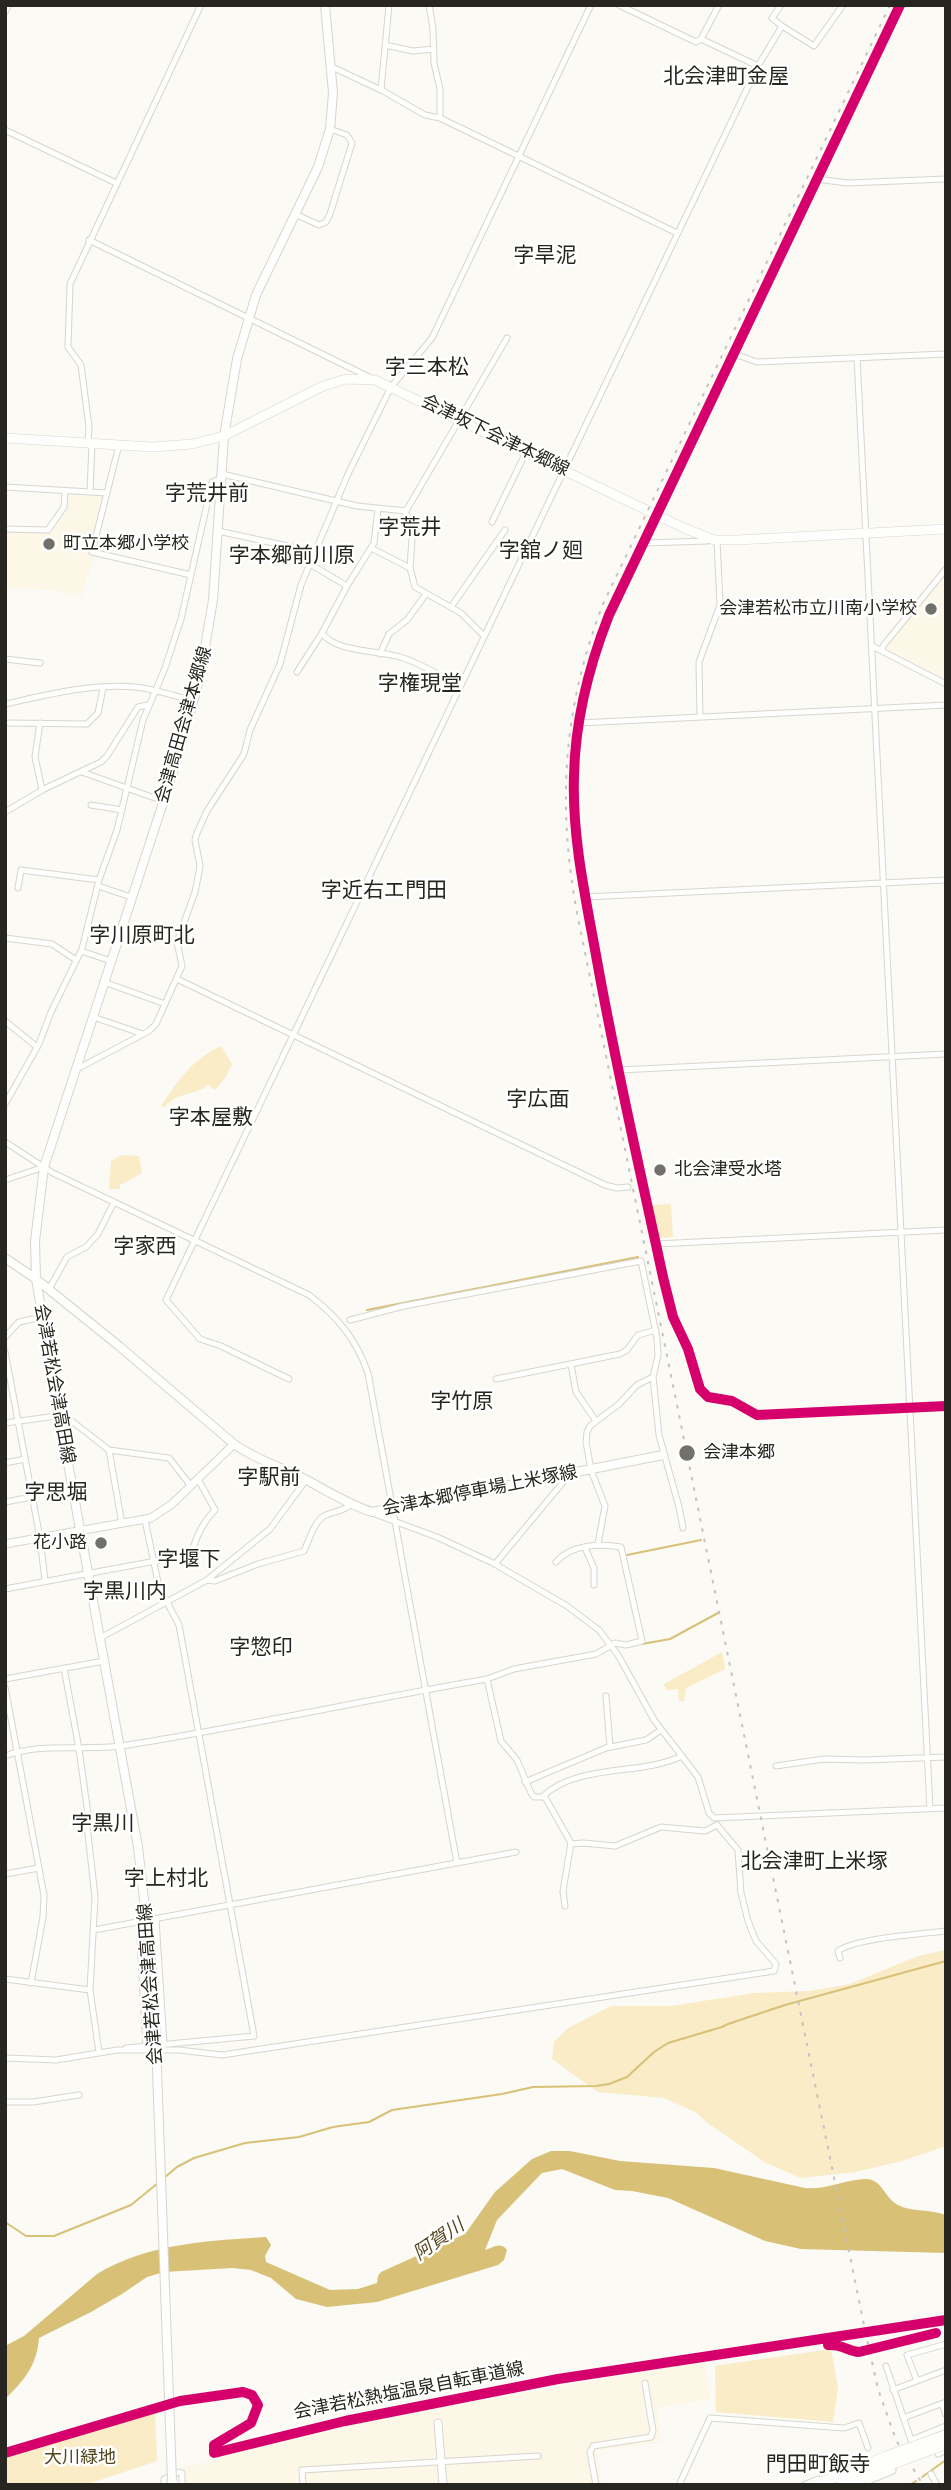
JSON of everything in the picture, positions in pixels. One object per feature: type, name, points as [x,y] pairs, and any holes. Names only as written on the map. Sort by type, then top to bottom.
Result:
[{"type":"highway","points":[[841,2485],[946,2435]]},
{"type":"highway","points":[[815,2485],[946,2444]]},
{"type":"main road","name":"会津高田会津本郷線","points":[[36,1279],[36,1229],[44,1167],[194,701],[209,632],[223,436],[230,392],[256,295],[318,167],[330,129],[333,93],[325,5]]},
{"type":"main road","name":"会津坂下会津本郷線","points":[[5,438],[180,446],[223,436],[323,386],[346,379],[375,380],[714,539],[946,529]]},
{"type":"main road","name":"会津若松会津高田線","points":[[5,1258],[36,1279],[138,1847],[148,1920],[160,2043],[169,2484]]},
{"type":"main road","name":"会津本郷停車場上米塚線","points":[[36,1279],[245,1452],[306,1480],[350,1505],[372,1513],[663,1455]]},
{"type":"street","points":[[5,12],[9,5]]},
{"type":"street","points":[[90,492],[89,427],[81,365],[70,351],[68,342],[70,284],[201,5]]},
{"type":"street","points":[[381,90],[388,5]]},
{"type":"street","points":[[429,5],[434,63],[441,100],[439,118]]},
{"type":"street","points":[[75,1070],[143,1034],[156,1024],[182,962],[176,947],[195,892],[200,866],[195,845],[197,832],[207,811],[244,754],[250,730],[280,664],[293,612],[315,552],[352,466],[391,387],[432,338],[591,5]]},
{"type":"street","points":[[619,5],[696,42],[702,39],[719,5]]},
{"type":"street","points":[[781,5],[772,18],[814,46],[843,5]]},
{"type":"street","points":[[900,5],[732,353],[603,630],[586,688],[580,723],[574,774],[574,818],[585,897],[656,1244],[673,1317],[688,1349],[703,1394],[732,1401],[757,1415],[946,1406]]},
{"type":"street","points":[[289,1379],[221,1346],[200,1339],[166,1300],[677,233],[758,66],[782,26]]},
{"type":"street","points":[[702,39],[758,66]]},
{"type":"street","points":[[385,45],[413,51],[434,49]]},
{"type":"street","points":[[330,66],[425,115],[439,118],[677,233]]},
{"type":"street","points":[[295,215],[319,225],[326,222],[330,214],[352,143],[346,135],[330,129]]},
{"type":"street","points":[[5,130],[117,183]]},
{"type":"street","points":[[817,179],[848,183],[946,178]]},
{"type":"street","points":[[89,240],[375,380]]},
{"type":"street","points":[[404,511],[507,338]]},
{"type":"street","points":[[732,353],[757,362],[946,354]]},
{"type":"street","points":[[857,358],[930,1808]]},
{"type":"street","points":[[119,445],[92,552],[191,575]]},
{"type":"street","points":[[492,522],[526,452]]},
{"type":"street","points":[[5,1104],[37,1047],[81,951],[122,810],[148,705],[174,644],[212,482],[222,476],[378,509],[404,511],[413,523],[410,568],[415,587],[452,607],[484,636]]},
{"type":"street","points":[[5,487],[107,493]]},
{"type":"street","points":[[5,528],[48,530],[64,507],[65,491]]},
{"type":"street","points":[[297,672],[374,543],[378,509]]},
{"type":"street","points":[[452,607],[505,530]]},
{"type":"street","points":[[218,531],[315,552]]},
{"type":"street","points":[[644,543],[714,539],[720,606],[699,662],[700,717]]},
{"type":"street","points":[[371,548],[410,568]]},
{"type":"street","points":[[310,564],[346,586]]},
{"type":"street","points":[[882,651],[883,646],[946,569]]},
{"type":"street","points":[[380,654],[389,634],[407,620],[426,594]]},
{"type":"street","points":[[322,634],[326,639],[358,651],[398,656],[460,685]]},
{"type":"street","points":[[872,646],[946,684]]},
{"type":"street","points":[[5,659],[40,663]]},
{"type":"street","points":[[5,704],[64,692],[134,687],[194,701]]},
{"type":"street","points":[[5,723],[87,724],[99,713],[103,688]]},
{"type":"street","points":[[5,812],[107,756],[138,707],[148,705]]},
{"type":"street","points":[[580,723],[946,705]]},
{"type":"street","points":[[40,723],[36,757],[43,790]]},
{"type":"street","points":[[82,772],[163,801]]},
{"type":"street","points":[[91,804],[122,810]]},
{"type":"street","points":[[18,888],[21,870],[99,883],[131,897]]},
{"type":"street","points":[[585,897],[946,880]]},
{"type":"street","points":[[5,937],[51,944],[76,960]]},
{"type":"street","points":[[81,951],[111,961]]},
{"type":"street","points":[[177,979],[610,1187],[628,1187]]},
{"type":"street","points":[[104,982],[165,1004]]},
{"type":"street","points":[[93,1017],[143,1034]]},
{"type":"street","points":[[5,1021],[37,1047]]},
{"type":"street","points":[[619,1070],[946,1054]]},
{"type":"street","points":[[5,1142],[44,1167],[309,1295],[327,1308],[354,1340],[368,1373],[457,1863]]},
{"type":"street","points":[[5,1153],[12,1146]]},
{"type":"street","points":[[5,1180],[44,1167]]},
{"type":"street","points":[[49,1289],[68,1257],[86,1247],[98,1234],[114,1202]]},
{"type":"street","points":[[656,1244],[946,1230]]},
{"type":"street","points":[[351,1320],[417,1303],[641,1261],[656,1330],[658,1356],[653,1377],[663,1455],[680,1507],[683,1528]]},
{"type":"street","points":[[5,1337],[19,1322],[42,1317]]},
{"type":"street","points":[[496,1379],[620,1354],[627,1350],[638,1335],[656,1330]]},
{"type":"street","points":[[5,1352],[8,1383],[18,1421],[40,1538],[45,1581]]},
{"type":"street","points":[[571,1365],[576,1392],[596,1421]]},
{"type":"street","points":[[598,1544],[606,1506],[591,1470],[586,1437],[590,1426],[619,1404],[637,1385],[653,1377]]},
{"type":"street","points":[[5,1423],[59,1414],[68,1417],[109,1450],[166,1457],[191,1486]]},
{"type":"street","points":[[5,1544],[145,1520],[159,1514],[234,1444]]},
{"type":"street","points":[[109,1450],[122,1524]]},
{"type":"street","points":[[5,1463],[25,1459]]},
{"type":"street","points":[[495,1564],[569,1475]]},
{"type":"street","points":[[5,1589],[191,1554],[198,1531],[215,1510],[198,1479]]},
{"type":"street","points":[[100,1638],[207,1580],[270,1529],[306,1480]]},
{"type":"street","points":[[5,1502],[32,1497]]},
{"type":"street","points":[[207,1580],[215,1581],[257,1564],[304,1551],[318,1520],[325,1515],[343,1511],[350,1505]]},
{"type":"street","points":[[115,2050],[179,2050],[222,2054],[774,1971],[776,1964],[756,1941],[744,1909],[738,1850],[709,1813],[698,1777],[661,1730],[599,1630],[567,1606],[495,1564],[437,1537],[372,1513]]},
{"type":"street","points":[[5,2058],[56,2060],[160,2043],[254,2036],[179,1625],[159,1587],[145,1520]]},
{"type":"street","points":[[5,1756],[34,1748],[120,1746],[487,1679],[514,1669],[596,1654],[610,1644],[642,1642],[622,1548],[598,1544],[563,1553],[556,1562]]},
{"type":"street","points":[[584,1548],[594,1568],[594,1585]]},
{"type":"street","points":[[5,1679],[104,1661]]},
{"type":"street","points":[[64,1668],[88,1814],[94,1890],[90,1990],[99,2052]]},
{"type":"street","points":[[487,1679],[501,1741],[517,1760],[534,1797],[543,1796],[549,1790],[581,1777],[682,1756]]},
{"type":"street","points":[[5,1687],[45,1903],[31,1983]]},
{"type":"street","points":[[606,1696],[610,1747]]},
{"type":"street","points":[[525,1782],[610,1747],[646,1740],[661,1730]]},
{"type":"street","points":[[776,1766],[824,1759],[946,1757]]},
{"type":"street","points":[[543,1796],[571,1844],[562,1891],[565,1906]]},
{"type":"street","points":[[714,1818],[946,1808]]},
{"type":"street","points":[[571,1844],[615,1846],[661,1828],[705,1830],[717,1825]]},
{"type":"street","points":[[94,1930],[516,1852]]},
{"type":"street","points":[[5,1874],[39,1868]]},
{"type":"street","points":[[146,2046],[148,1920]]},
{"type":"street","points":[[840,1958],[838,1951],[860,1943],[946,1931]]},
{"type":"street","points":[[5,1979],[90,1990]]},
{"type":"street","points":[[5,2102],[33,2102],[79,2095]]},
{"type":"street","points":[[917,2381],[907,2355],[946,2344]]},
{"type":"street","points":[[886,2366],[911,2440],[946,2426]]},
{"type":"street","points":[[893,2390],[946,2371]]},
{"type":"street","points":[[596,2485],[590,2452],[593,2446],[652,2437],[645,2383]]},
{"type":"street","points":[[903,2418],[944,2403],[946,2415]]},
{"type":"street","points":[[679,2485],[710,2418],[844,2428],[859,2423],[868,2448]]},
{"type":"street","points":[[438,2423],[443,2485]]},
{"type":"street","points":[[938,2454],[946,2450]]},
{"type":"street","points":[[804,2485],[886,2453],[890,2454],[893,2471],[859,2485]]},
{"type":"street","points":[[303,2485],[302,2469],[538,2456]]},
{"type":"street","points":[[169,2484],[164,2479],[179,2472],[182,2473],[182,2485]]},
{"type":"street","points":[[931,2474],[937,2485]]},
{"type":"shaded area","name":"町立本郷小学校","points":[[69,494],[103,497],[89,554],[94,556],[82,596],[54,590],[5,588],[5,531],[52,533],[68,509]]},
{"type":"shaded area","name":"会津若松市立川南小学校","points":[[946,573],[946,680],[887,652],[885,646]]},
{"type":"shaded area","points":[[551,2151],[570,2151],[620,2161],[714,2168],[805,2188],[871,2180],[880,2185],[898,2205],[946,2215],[946,2253],[801,2249],[765,2241],[668,2198],[615,2190],[562,2169],[542,2173],[497,2220],[485,2250],[499,2246],[507,2250],[504,2260],[498,2265],[377,2302],[327,2307],[296,2299],[271,2278],[251,2270],[232,2268],[164,2272],[147,2277],[91,2312],[39,2338],[36,2356],[28,2372],[5,2399],[5,2346],[24,2336],[97,2274],[117,2264],[179,2245],[266,2237],[271,2245],[265,2256],[266,2262],[330,2290],[358,2289],[377,2283],[381,2272],[465,2234],[495,2192],[532,2159]]},
{"type":"shaded area","points":[[704,2361],[710,2399],[657,2408],[661,2442],[597,2451],[602,2485],[183,2485],[182,2468],[221,2458],[224,2453],[233,2450],[386,2417]]},
{"type":"green space","points":[[221,1046],[232,1064],[215,1090],[208,1085],[174,1099],[165,1107],[161,1106],[187,1071],[202,1057]]},
{"type":"green space","points":[[122,1155],[139,1156],[142,1173],[120,1185],[120,1189],[109,1189],[111,1161]]},
{"type":"green space","points":[[671,1204],[673,1237],[658,1238],[652,1205]]},
{"type":"green space","points":[[722,1652],[725,1669],[686,1688],[684,1701],[679,1701],[678,1689],[666,1690],[664,1684]]},
{"type":"green space","points":[[946,1950],[946,2146],[902,2161],[855,2172],[801,2178],[766,2163],[697,2113],[664,2098],[598,2092],[552,2059],[554,2042],[568,2028],[611,2006],[671,2006],[754,1993],[809,1991],[850,1984],[918,1956]]},
{"type":"green space","points":[[831,2349],[838,2388],[833,2422],[716,2412],[715,2366]]},
{"type":"green space","name":"大川緑地","points":[[155,2410],[157,2461],[85,2485],[5,2485],[5,2450]]},
{"type":"waterway","points":[[367,1310],[638,1257]]},
{"type":"waterway","points":[[627,1555],[701,1540]]},
{"type":"waterway","points":[[642,1644],[670,1639],[718,1613]]},
{"type":"waterway","points":[[165,2177],[194,2158],[245,2143],[299,2137],[333,2127],[369,2122],[392,2110],[533,2087],[609,2084],[627,2077],[668,2043],[785,2005],[946,1961]]},
{"type":"waterway","points":[[5,2222],[26,2236],[54,2236],[131,2205],[158,2183]]},
{"type":"waterway","points":[[922,2477],[946,2460]]},
{"type":"waterway","points":[[910,2485],[916,2481]]},
{"type":"railway","points":[[890,5],[603,604],[579,681],[572,719],[566,795],[567,833],[577,913],[865,2330],[878,2389],[896,2440],[923,2485]]},
{"type":"cycle path","points":[[900,5],[609,615],[589,674],[580,714],[574,798],[584,888],[628,1116],[673,1317],[688,1349],[700,1389],[708,1397],[732,1401],[757,1415],[946,1406]]},
{"type":"cycle path","name":"会津若松熱塩温泉自転車道線","points":[[5,2453],[180,2401],[243,2392],[252,2395],[258,2405],[251,2423],[214,2445],[214,2453],[345,2421],[558,2379],[946,2320]]},
{"type":"cycle path","points":[[828,2345],[859,2352],[936,2333]]},
{"type":"place","name":"町立本郷小学校","points":[[49,544]]},
{"type":"place","name":"会津若松市立川南小学校","points":[[931,609]]},
{"type":"place","name":"北会津受水塔","points":[[660,1170]]},
{"type":"place","name":"会津本郷","points":[[687,1453]]},
{"type":"place","name":"花小路","points":[[101,1543]]},
{"type":"district","name":"北会津町金屋","points":[[726,77]]},
{"type":"district","name":"字旱泥","points":[[545,256]]},
{"type":"district","name":"字三本松","points":[[427,368]]},
{"type":"district","name":"字荒井前","points":[[207,494]]},
{"type":"district","name":"字荒井","points":[[410,528]]},
{"type":"district","name":"字舘ノ廻","points":[[541,551]]},
{"type":"district","name":"字本郷前川原","points":[[292,556]]},
{"type":"district","name":"字権現堂","points":[[420,684]]},
{"type":"district","name":"字近右エ門田","points":[[384,891]]},
{"type":"district","name":"字川原町北","points":[[142,936]]},
{"type":"district","name":"字広面","points":[[538,1100]]},
{"type":"district","name":"字本屋敷","points":[[211,1118]]},
{"type":"district","name":"字家西","points":[[145,1247]]},
{"type":"district","name":"字竹原","points":[[462,1402]]},
{"type":"district","name":"字駅前","points":[[269,1478]]},
{"type":"district","name":"字思堀","points":[[56,1493]]},
{"type":"district","name":"字堰下","points":[[189,1560]]},
{"type":"district","name":"字黒川内","points":[[125,1592]]},
{"type":"district","name":"字惣印","points":[[261,1648]]},
{"type":"district","name":"字黒川","points":[[103,1824]]},
{"type":"district","name":"北会津町上米塚","points":[[814,1862]]},
{"type":"district","name":"字上村北","points":[[166,1879]]},
{"type":"district","name":"門田町飯寺","points":[[818,2465]]},
{"type":"water label","name":"阿賀川","points":[[439,2240]]}]
